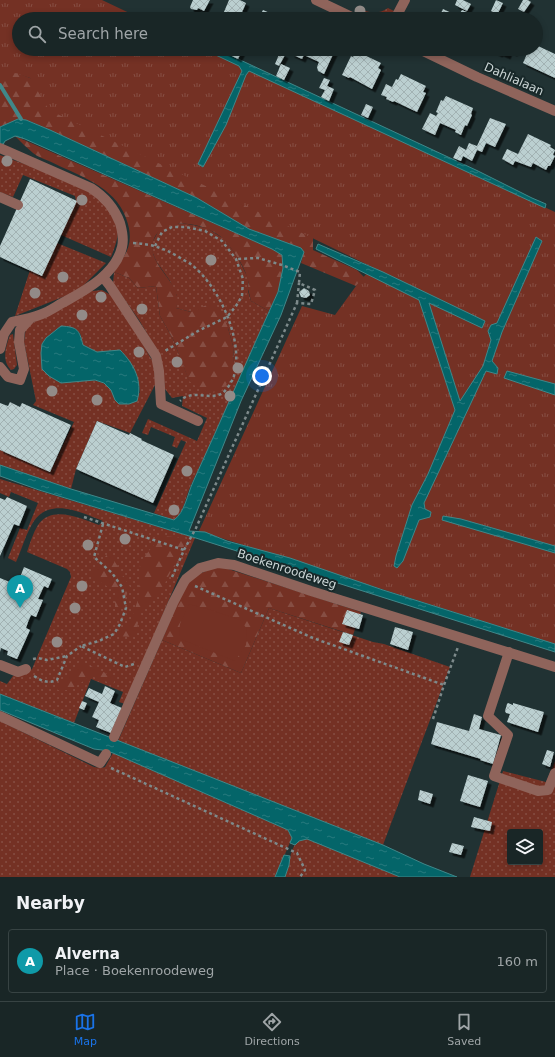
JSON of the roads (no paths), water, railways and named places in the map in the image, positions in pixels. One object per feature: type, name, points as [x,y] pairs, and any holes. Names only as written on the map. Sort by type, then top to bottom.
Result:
[{"type":"street","points":[[316,0],[341,12]]},
{"type":"street","points":[[399,12],[406,0]]},
{"type":"street","name":"Dahlialaan","points":[[434,56],[477,77],[555,111]]},
{"type":"street","points":[[0,349],[4,334],[12,322],[44,313],[94,285],[103,277],[119,257],[123,242],[123,231],[118,217],[112,206],[103,196],[91,188],[3,149]]},
{"type":"street","points":[[0,197],[18,205]]},
{"type":"street","points":[[103,277],[156,356],[159,371],[161,404],[198,421]]},
{"type":"street","points":[[0,367],[8,377],[20,380],[24,370],[19,342],[20,330],[30,318]]},
{"type":"street","name":"Boekenroodeweg","points":[[114,737],[173,603],[184,582],[200,568],[218,563],[234,565],[555,667]]},
{"type":"street","points":[[506,651],[488,716],[508,736],[494,776],[538,791],[548,790],[555,773]]},
{"type":"street","points":[[0,665],[18,672],[26,670]]},
{"type":"street","points":[[0,716],[100,763],[106,754]]},
{"type":"water","points":[[218,56],[232,56],[478,171],[546,204],[545,208],[249,71],[226,125],[203,167],[198,164],[242,71],[239,66]]},
{"type":"water","points":[[18,119],[26,120],[50,130],[197,198],[249,229],[301,248],[304,252],[281,315],[241,401],[189,531],[205,532],[227,541],[290,558],[383,590],[555,644],[555,652],[39,490],[0,476],[0,465],[71,489],[174,520],[181,513],[193,482],[278,292],[283,268],[282,255],[272,249],[25,139],[15,136],[5,141],[0,150],[0,127]]},
{"type":"water","points":[[536,237],[542,241],[502,332],[492,361],[498,368],[497,374],[486,371],[424,503],[425,509],[431,512],[430,517],[419,520],[403,561],[397,568],[394,566],[396,556],[412,505],[428,474],[455,410],[419,300],[316,249],[318,244],[383,272],[485,321],[482,328],[429,303],[460,401],[483,366],[491,340],[488,331],[491,325],[497,323]]},
{"type":"water","points":[[61,326],[71,327],[77,330],[83,345],[97,352],[120,350],[125,355],[136,373],[139,387],[137,401],[129,404],[119,404],[115,400],[111,390],[104,383],[95,380],[61,383],[49,376],[42,369],[42,344],[46,338]]},
{"type":"water","points":[[507,371],[555,384],[555,395],[504,378]]},
{"type":"water","points":[[443,516],[461,519],[555,546],[555,553],[442,520]]},
{"type":"water","points":[[0,694],[383,845],[457,877],[400,877],[307,839],[299,841],[295,845],[290,843],[292,838],[288,830],[113,753],[94,749],[0,710]]},
{"type":"water","points":[[284,855],[290,856],[285,877],[275,877]]},
{"type":"waterway","points":[[0,85],[21,119]]},
{"type":"place","name":"Alverna","points":[[20,608]]}]
